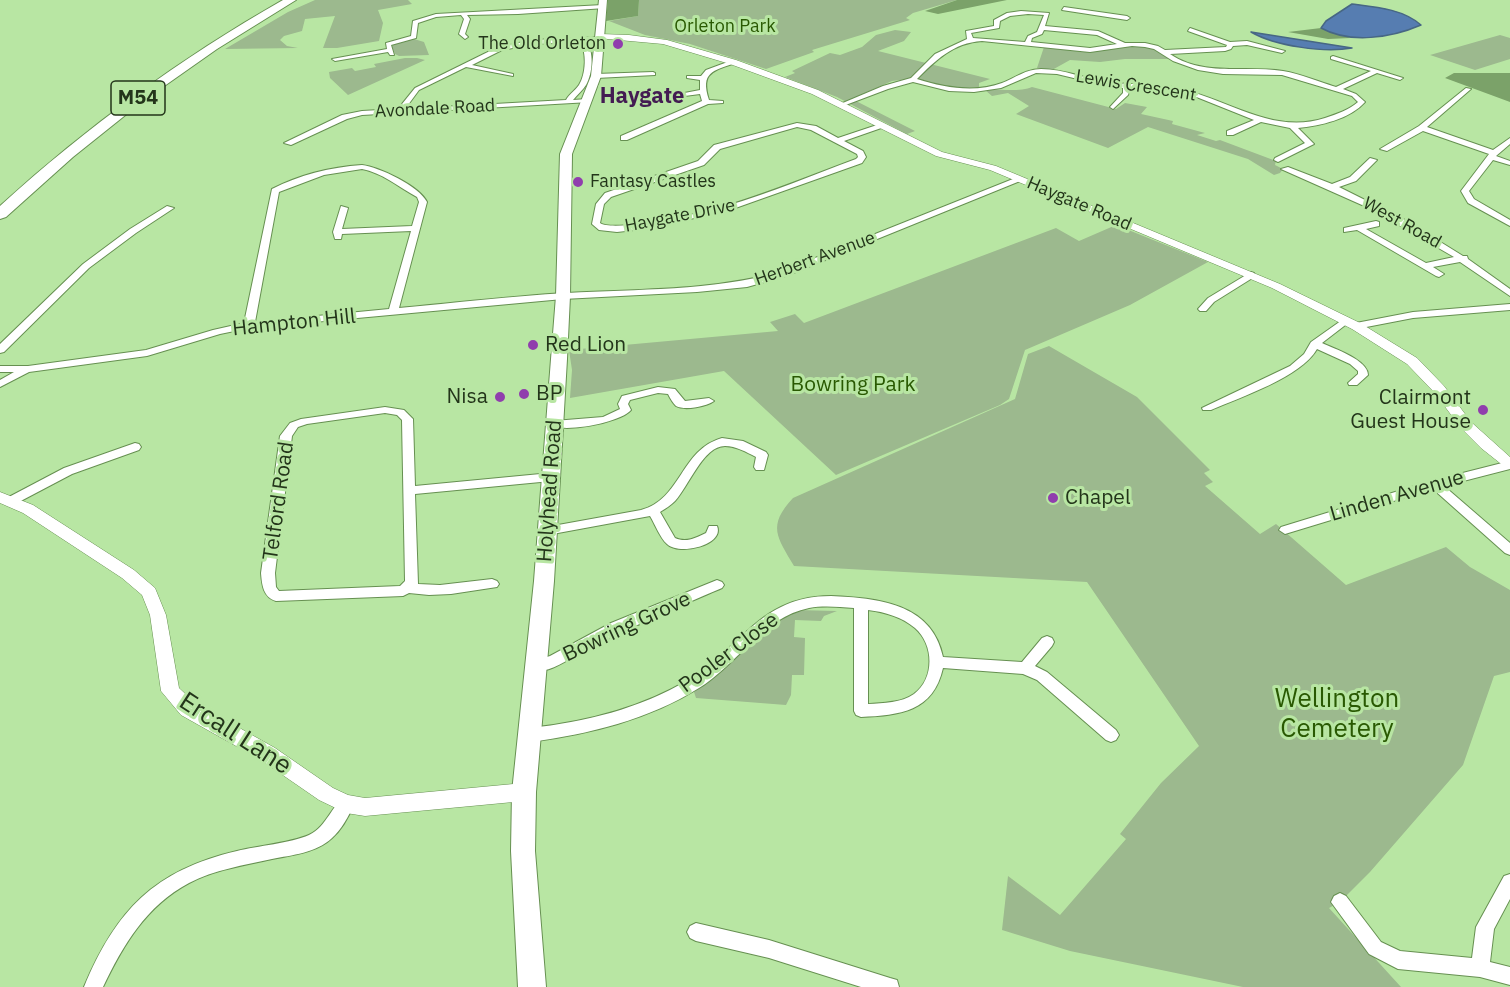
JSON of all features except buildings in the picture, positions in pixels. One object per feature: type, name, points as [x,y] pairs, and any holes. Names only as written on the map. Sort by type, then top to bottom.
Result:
[{"type":"highway","name":"M54","points":[[245,20],[273,0]]},
{"type":"highway","name":"M54","points":[[36,163],[170,67],[280,0]]},
{"type":"highway","name":"M54","points":[[0,214],[48,169],[167,76],[227,37],[291,0]]},
{"type":"highway","name":"M54","points":[[167,76],[300,0]]},
{"type":"main road","name":"Holyhead Road","points":[[532,987],[523,850],[524,792],[547,531],[563,296],[566,153],[596,76],[603,3]]},
{"type":"street","points":[[414,37],[417,21],[463,13],[505,13],[603,3]]},
{"type":"street","points":[[1064,9],[1107,18],[1126,18]]},
{"type":"street","points":[[842,105],[872,95],[896,83],[913,80],[930,61],[945,50],[971,40],[968,32],[997,27],[997,20],[1004,15],[1020,12],[1047,14],[1040,33],[1028,39],[1027,43]]},
{"type":"street","points":[[453,35],[464,35],[467,19],[463,13]]},
{"type":"street","points":[[1043,28],[1100,31],[1124,45]]},
{"type":"street","points":[[1190,30],[1230,44],[1247,43],[1282,51]]},
{"type":"street","points":[[335,59],[390,52],[387,45],[390,42],[414,37],[424,40]]},
{"type":"street","name":"Haygate Road","points":[[600,38],[629,37],[663,42],[733,62],[815,92],[939,154],[993,168],[1251,275],[1350,323],[1412,362],[1439,389],[1466,425],[1510,464]]},
{"type":"street","points":[[401,110],[417,89],[465,64],[510,46],[600,38]]},
{"type":"street","points":[[569,102],[583,85],[587,73],[588,48],[582,40]]},
{"type":"street","name":"Lewis Crescent","points":[[913,80],[945,89],[969,90],[997,86],[1038,71],[1127,86],[1173,89],[1220,102],[1258,120],[1293,127],[1320,124],[1362,102],[1354,95],[1338,89],[1277,72],[1211,71],[1186,64],[1145,45],[1124,45],[1090,50],[1017,42],[971,40]]},
{"type":"street","points":[[1163,52],[1225,49],[1229,48],[1230,44]]},
{"type":"street","points":[[1340,59],[1400,78]]},
{"type":"street","points":[[706,102],[703,78],[708,71],[733,62]]},
{"type":"street","points":[[465,64],[508,74],[498,77]]},
{"type":"street","points":[[1338,89],[1377,71]]},
{"type":"street","points":[[596,76],[653,74]]},
{"type":"street","points":[[689,77],[703,78]]},
{"type":"street","points":[[1113,107],[1124,101],[1127,86]]},
{"type":"street","points":[[1384,149],[1422,128],[1468,89]]},
{"type":"street","points":[[677,95],[703,92]]},
{"type":"street","name":"Avondale Road","points":[[288,143],[345,117],[362,113],[588,101]]},
{"type":"street","points":[[624,138],[706,102],[721,102]]},
{"type":"street","points":[[1230,133],[1258,120]]},
{"type":"street","name":"Haygate Drive","points":[[797,125],[813,128],[837,141],[860,153],[862,157],[859,161],[727,209],[643,226],[616,229],[602,228],[596,224],[597,208],[602,199],[701,163],[717,147],[797,125]]},
{"type":"street","points":[[837,141],[883,126]]},
{"type":"street","points":[[1278,160],[1310,144],[1293,127]]},
{"type":"street","points":[[1422,128],[1510,163]]},
{"type":"street","points":[[1242,129],[1254,134]]},
{"type":"street","points":[[1510,140],[1493,155],[1468,186],[1466,196],[1480,207],[1510,223]]},
{"type":"street","points":[[1274,151],[1286,155]]},
{"type":"street","points":[[1332,187],[1353,179],[1373,160]]},
{"type":"street","points":[[249,325],[275,191],[347,168],[371,168],[420,196],[423,202],[393,312]]},
{"type":"street","name":"West Road","points":[[1285,169],[1332,187],[1388,214],[1464,258],[1510,293]]},
{"type":"street","name":"Herbert Avenue","points":[[563,296],[697,289],[757,282],[783,274],[1021,179]]},
{"type":"street","points":[[0,350],[86,266],[133,231],[170,208]]},
{"type":"street","points":[[344,208],[337,235],[416,228]]},
{"type":"street","points":[[1347,230],[1376,224]]},
{"type":"street","points":[[1359,228],[1438,274]]},
{"type":"street","points":[[1425,266],[1464,258]]},
{"type":"street","points":[[1203,309],[1211,300],[1251,275]]},
{"type":"street","name":"Hampton Hill","points":[[0,369],[28,369],[147,353],[249,325],[563,296]]},
{"type":"street","points":[[1204,396],[1211,405],[1294,368],[1308,356],[1315,344],[1350,323],[1510,307]]},
{"type":"street","points":[[1315,344],[1354,362],[1363,370],[1363,375],[1353,383]]},
{"type":"street","name":"Hampton Hill","points":[[0,384],[28,369]]},
{"type":"street","points":[[554,424],[593,422],[621,415],[626,410],[623,404],[626,398],[658,390],[671,391],[678,403],[684,405],[709,401]]},
{"type":"street","name":"Telford Road","points":[[409,588],[412,583],[407,418],[400,412],[385,410],[305,421],[294,425],[286,436],[268,573],[269,588],[276,596],[403,591],[409,588],[435,589],[492,584]]},
{"type":"street","points":[[547,531],[653,511],[670,500],[694,461],[712,446],[730,442],[738,443],[762,455],[760,466]]},
{"type":"street","name":"Ercall Lane","points":[[5,499],[68,471],[135,447]]},
{"type":"street","name":"Linden Avenue","points":[[1285,530],[1435,484],[1510,464]]},
{"type":"street","points":[[409,490],[551,477]]},
{"type":"street","points":[[1435,484],[1510,550]]},
{"type":"street","name":"Ercall Lane","points":[[5,499],[28,509],[118,567],[149,592],[158,615],[170,691],[188,709],[268,753],[326,794],[346,804],[365,807],[524,792]]},
{"type":"street","points":[[653,511],[675,544],[697,543],[712,535],[713,529]]},
{"type":"street","name":"Bowring Grove","points":[[536,666],[555,661],[616,627],[717,585]]},
{"type":"street","name":"Pooler Close","points":[[530,735],[565,731],[607,720],[680,693],[697,682],[777,614],[810,602],[861,604],[889,608],[911,618],[927,632],[937,649],[939,662]]},
{"type":"street","points":[[861,604],[861,711],[879,712],[915,702],[936,677],[939,662],[1025,668],[1042,676],[1111,735]]},
{"type":"street","points":[[1025,668],[1047,642]]},
{"type":"street","points":[[93,987],[132,916],[171,884],[212,865],[313,842],[331,828],[346,804]]},
{"type":"street","points":[[1480,968],[1485,927],[1510,882]]},
{"type":"street","points":[[1340,902],[1375,948],[1398,960],[1480,968],[1510,976]]},
{"type":"street","points":[[696,932],[769,950],[890,987]]},
{"type":"green space","points":[[315,0],[408,0],[412,4],[378,10],[383,23],[379,41],[323,48],[335,16],[305,19],[302,31],[284,36],[280,40],[287,46],[298,48],[225,49],[288,12]]},
{"type":"green space","points":[[608,0],[639,0],[638,16],[606,21]]},
{"type":"green space","name":"Orleton Park","points":[[639,0],[957,0],[913,13],[906,18],[910,20],[812,50],[814,52],[766,69],[690,44],[645,35],[609,21],[638,16]]},
{"type":"green space","points":[[957,0],[1007,0],[938,14],[925,11]]},
{"type":"green space","points":[[1321,28],[1351,38],[1328,39],[1288,32]]},
{"type":"green space","points":[[895,30],[911,32],[904,41],[878,51],[990,79],[979,83],[979,87],[960,89],[909,79],[892,81],[852,99],[915,131],[907,134],[837,97],[785,77],[795,73],[792,71],[830,53],[840,55],[862,47],[876,35]]},
{"type":"green space","points":[[1500,35],[1510,38],[1510,59],[1475,70],[1430,55]]},
{"type":"green space","points":[[414,39],[424,42],[429,55],[399,56],[395,54],[391,45]]},
{"type":"green space","points":[[1131,46],[1153,48],[1169,59],[1125,59],[1100,62],[1070,60],[1052,70],[1037,68],[1044,47],[1098,50]]},
{"type":"green space","points":[[405,58],[425,60],[348,95],[330,78],[329,72],[352,68],[355,71],[376,67],[374,64]]},
{"type":"green space","points":[[1454,73],[1510,73],[1510,102],[1445,78]]},
{"type":"green space","points":[[1032,87],[1116,109],[1125,103],[1147,107],[1141,114],[1173,121],[1172,124],[1205,133],[1197,135],[1216,141],[1220,140],[1276,161],[1275,165],[1283,169],[1274,175],[1248,159],[1148,127],[1108,148],[1016,114],[1029,106],[1008,93],[992,96],[985,90],[1016,90]]},
{"type":"green space","name":"Bowring Park","points":[[1116,225],[1208,262],[1130,305],[1025,350],[1009,399],[1000,405],[836,475],[724,371],[570,398],[572,370],[569,350],[778,331],[770,322],[795,314],[804,323],[1056,228],[1079,241]]},
{"type":"green space","name":"Wellington Cemetery","points":[[1049,346],[1137,397],[1210,470],[1204,473],[1213,482],[1205,486],[1260,534],[1276,524],[1346,585],[1446,547],[1470,567],[1510,590],[1510,672],[1494,676],[1463,765],[1370,872],[1340,902],[1329,908],[1401,987],[1243,987],[1070,951],[1002,930],[1008,876],[1060,915],[1126,839],[1120,834],[1161,783],[1199,746],[1087,582],[794,566],[783,547],[777,532],[777,524],[793,498],[1015,399],[1028,354]]},
{"type":"green space","points":[[796,610],[837,611],[824,616],[821,621],[795,620],[794,637],[805,638],[804,675],[792,675],[791,695],[786,705],[696,698],[694,692],[744,646],[773,623]]},
{"type":"water","points":[[1352,4],[1398,12],[1421,25],[1384,36],[1357,38],[1332,33],[1321,28],[1326,21]]},
{"type":"water","points":[[1251,32],[1352,48],[1328,50],[1286,45]]},
{"type":"place","name":"The Old Orleton","points":[[618,44]]},
{"type":"place","name":"Fantasy Castles","points":[[578,182]]},
{"type":"place","name":"Red Lion","points":[[533,345]]},
{"type":"place","name":"BP","points":[[524,394]]},
{"type":"place","name":"Nisa","points":[[500,397]]},
{"type":"place","name":"Clairmont Guest House","points":[[1483,410]]},
{"type":"place","name":"Chapel","points":[[1053,498]]},
{"type":"district","name":"Haygate","points":[[642,97]]}]
